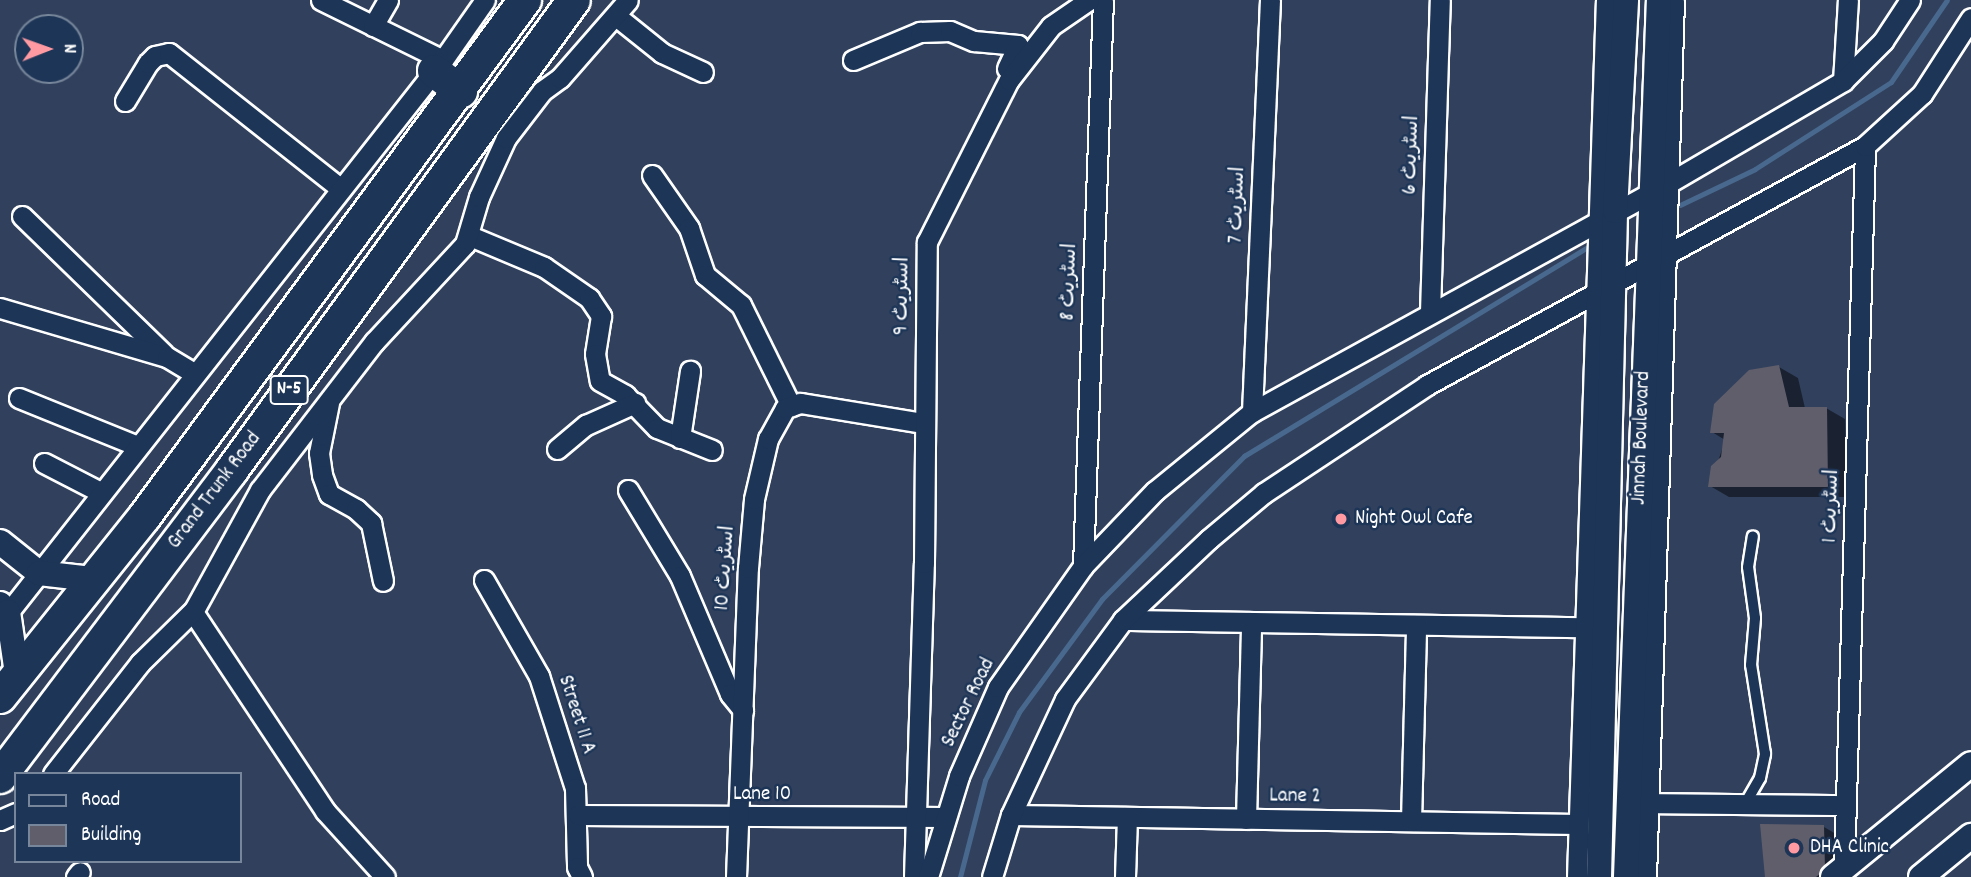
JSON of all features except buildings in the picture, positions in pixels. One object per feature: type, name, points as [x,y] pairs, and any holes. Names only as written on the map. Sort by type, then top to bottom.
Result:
[{"type":"highway","name":"Grand Trunk Road","points":[[8,685],[145,516],[526,0]]},
{"type":"highway","name":"Grand Trunk Road","points":[[0,776],[534,79],[574,0]]},
{"type":"highway","points":[[439,66],[461,90]]},
{"type":"street","points":[[321,0],[373,26],[439,66]]},
{"type":"street","points":[[373,26],[387,0]]},
{"type":"street","points":[[8,685],[3,613],[39,573],[439,66],[485,0]]},
{"type":"street","points":[[55,772],[140,663],[193,612],[260,490],[374,342],[470,236],[479,197],[534,79],[560,78],[628,0]]},
{"type":"street","name":"اسٹریٹ 9","points":[[914,877],[924,563],[926,242],[1009,80],[1051,26],[1089,0]]},
{"type":"street","name":"اسٹریٹ 8","points":[[1083,566],[1103,0]]},
{"type":"street","name":"اسٹریٹ 7","points":[[1252,412],[1270,0]]},
{"type":"street","name":"اسٹریٹ 6","points":[[1430,312],[1440,0]]},
{"type":"street","points":[[1606,0],[1608,215]]},
{"type":"street","name":"Jinnah Boulevard","points":[[1599,877],[1608,215],[1626,0]]},
{"type":"street","name":"Jinnah Boulevard","points":[[1626,877],[1657,258],[1659,0]]},
{"type":"street","points":[[1659,189],[1674,0]]},
{"type":"street","points":[[1843,81],[1848,0]]},
{"type":"street","name":"Sector Road","points":[[928,877],[945,817],[975,735],[998,687],[1083,566],[1155,491],[1252,412],[1430,312],[1659,189],[1843,81],[1883,41],[1910,0]]},
{"type":"street","points":[[616,16],[662,53],[703,72]]},
{"type":"street","points":[[992,877],[1011,815],[1065,699],[1123,620],[1209,539],[1320,454],[1427,384],[1865,146],[1922,94],[1966,40],[1971,18]]},
{"type":"street","points":[[853,60],[920,32],[958,32],[974,41],[1018,45],[1009,64],[1009,80]]},
{"type":"street","points":[[125,101],[148,63],[155,56],[169,52],[341,189]]},
{"type":"street","name":"اسٹریٹ 1","points":[[1838,873],[1846,805],[1865,146]]},
{"type":"street","points":[[652,175],[689,228],[705,275],[741,305],[792,406],[800,403],[923,423]]},
{"type":"street","points":[[22,216],[167,357],[195,374]]},
{"type":"street","points":[[470,236],[544,267],[594,303],[601,316],[595,354],[597,377],[635,403],[657,428],[712,450]]},
{"type":"street","points":[[1646,877],[1657,258]]},
{"type":"street","points":[[1577,877],[1577,824],[1606,285]]},
{"type":"street","points":[[0,308],[167,357]]},
{"type":"street","points":[[680,438],[690,371]]},
{"type":"street","points":[[19,398],[138,446]]},
{"type":"street","points":[[329,402],[319,453],[322,475],[329,494],[356,509],[371,523],[383,581]]},
{"type":"street","points":[[557,449],[586,425],[635,403]]},
{"type":"street","name":"اسٹریٹ 10","points":[[736,877],[754,499],[768,439],[785,408],[792,406]]},
{"type":"street","points":[[44,463],[102,493]]},
{"type":"street","points":[[628,490],[680,576],[730,694],[743,710]]},
{"type":"street","points":[[0,542],[39,573],[92,579]]},
{"type":"street","name":"Street 11 A","points":[[484,580],[539,676],[575,788],[578,815],[577,867],[582,877]]},
{"type":"street","points":[[193,612],[325,811],[375,873]]},
{"type":"street","points":[[1123,620],[1588,627]]},
{"type":"street","points":[[1246,819],[1251,622]]},
{"type":"street","points":[[1412,821],[1416,625]]},
{"type":"street","points":[[1838,873],[1971,764]]},
{"type":"street","points":[[1647,803],[1846,805]]},
{"type":"street","name":"Lane 10","points":[[578,815],[738,818],[945,817]]},
{"type":"street","name":"Lane 2","points":[[1011,815],[1577,824]]},
{"type":"street","points":[[1125,877],[1127,817]]},
{"type":"street","points":[[1921,877],[1971,836]]},
{"type":"lane","points":[[1745,804],[1760,778],[1765,754],[1751,665],[1755,618],[1748,568],[1754,536]]},
{"type":"waterway","points":[[1680,205],[1755,169],[1891,82],[1947,0]]},
{"type":"waterway","points":[[960,877],[985,780],[1019,712],[1102,599],[1244,456],[1586,248]]},
{"type":"place","name":"Night Owl Cafe","points":[[1341,519]]},
{"type":"place","name":"DHA Clinic","points":[[1794,848]]}]
